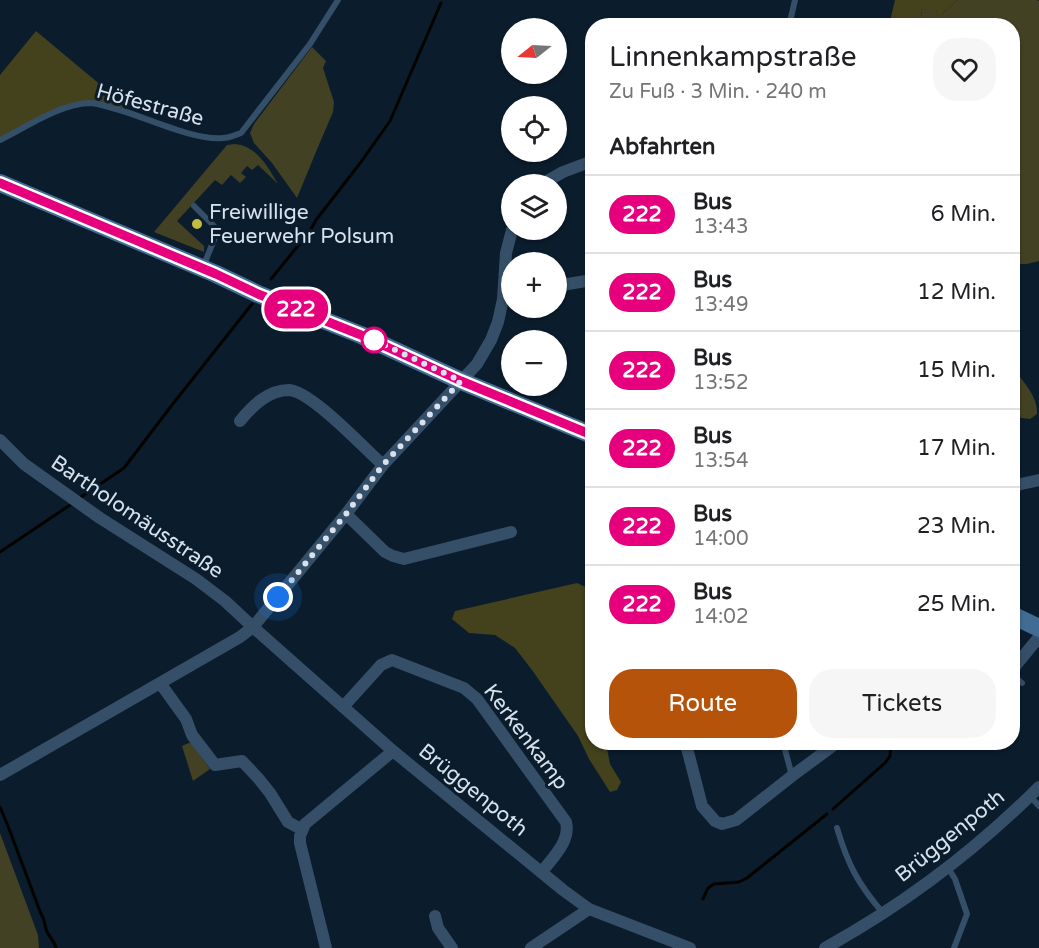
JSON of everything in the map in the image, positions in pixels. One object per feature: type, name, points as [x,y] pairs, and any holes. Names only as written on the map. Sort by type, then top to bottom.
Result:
[{"type":"main road","points":[[0,183],[585,432]]},
{"type":"main road","points":[[1020,619],[1039,628]]},
{"type":"street","points":[[560,174],[585,163]]},
{"type":"street","points":[[567,284],[585,281]]},
{"type":"street","points":[[0,775],[240,637],[253,627],[346,514],[383,465],[477,364],[491,340],[501,314]]},
{"type":"street","points":[[240,421],[251,407],[264,398],[291,390],[306,396],[318,405],[383,465]]},
{"type":"street","name":"Bartholomäusstraße","points":[[0,440],[24,464],[100,518],[196,579],[225,601],[253,627]]},
{"type":"street","points":[[1020,484],[1039,480]]},
{"type":"street","points":[[346,514],[385,552],[404,559],[510,532]]},
{"type":"street","name":"Brüggenpoth","points":[[253,627],[393,751],[589,909],[690,948]]},
{"type":"street","points":[[1020,660],[1039,637]]},
{"type":"street","name":"Kerkenkamp","points":[[343,707],[381,665],[392,660],[464,688],[477,699],[566,822],[568,830],[566,838],[542,872]]},
{"type":"street","points":[[160,683],[186,719],[192,735],[214,765],[242,761],[264,785],[288,822],[302,830]]},
{"type":"street","points":[[688,750],[702,806],[715,821],[722,824],[736,820],[827,750]]},
{"type":"street","points":[[326,948],[300,843],[304,824],[393,751]]},
{"type":"street","name":"Brüggenpoth","points":[[825,948],[884,914],[948,868],[1035,792]]},
{"type":"street","points":[[531,948],[589,909]]},
{"type":"street","points":[[435,916],[438,928],[452,948]]},
{"type":"lane","name":"Höfestraße","points":[[0,140],[57,111],[91,103],[212,138],[231,137],[241,133],[310,44],[338,0]]},
{"type":"lane","points":[[791,18],[795,0]]},
{"type":"lane","points":[[194,206],[218,230],[202,268]]},
{"type":"lane","points":[[785,750],[792,776]]},
{"type":"lane","points":[[1035,792],[1039,806]]},
{"type":"lane","points":[[837,828],[848,863],[868,896],[884,914]]},
{"type":"lane","points":[[948,868],[955,879],[967,914],[954,948]]},
{"type":"shaded area","points":[[895,0],[958,0],[940,18],[936,9],[921,10],[922,18],[891,18]]},
{"type":"shaded area","points":[[958,0],[1039,1],[1039,261],[1020,264],[1020,18],[939,18]]},
{"type":"shaded area","points":[[936,8],[938,18],[922,18],[921,10]]},
{"type":"shaded area","points":[[36,31],[115,97],[124,108],[91,101],[57,109],[0,137],[0,75]]},
{"type":"shaded area","points":[[312,47],[326,61],[323,68],[334,102],[333,112],[297,198],[272,163],[254,143],[250,133],[254,124]]},
{"type":"shaded area","points":[[235,144],[256,153],[278,184],[258,165],[252,170],[247,166],[241,173],[246,177],[240,183],[231,175],[222,185],[215,180],[177,221],[204,246],[204,252],[154,232],[227,145]]},
{"type":"shaded area","points":[[1020,377],[1036,403],[1037,414],[1030,419],[1020,418]]},
{"type":"shaded area","points":[[577,583],[585,587],[585,750],[607,750],[610,764],[621,782],[617,790],[610,792],[589,759],[578,736],[515,648],[495,635],[469,633],[452,619],[455,611]]},
{"type":"shaded area","points":[[191,742],[210,769],[193,781],[182,746]]},
{"type":"shaded area","points":[[0,833],[38,935],[39,948],[0,948]]},
{"type":"waterway","points":[[271,279],[310,231],[390,121],[441,3]]},
{"type":"waterway","points":[[81,497],[124,468],[252,304]]},
{"type":"waterway","points":[[0,552],[73,503]]},
{"type":"waterway","points":[[833,809],[885,763],[890,756],[890,750]]},
{"type":"waterway","points":[[0,807],[47,931],[56,948]]},
{"type":"waterway","points":[[703,899],[708,888],[714,884],[739,882],[747,878],[827,814]]},
{"type":"bus line","name":"222","points":[[0,183],[585,432]]},
{"type":"place","name":"Freiwillige Feuerwehr Polsum","points":[[197,224]]},
{"type":"route","points":[[278,597],[383,465],[461,381],[374,340]]}]
